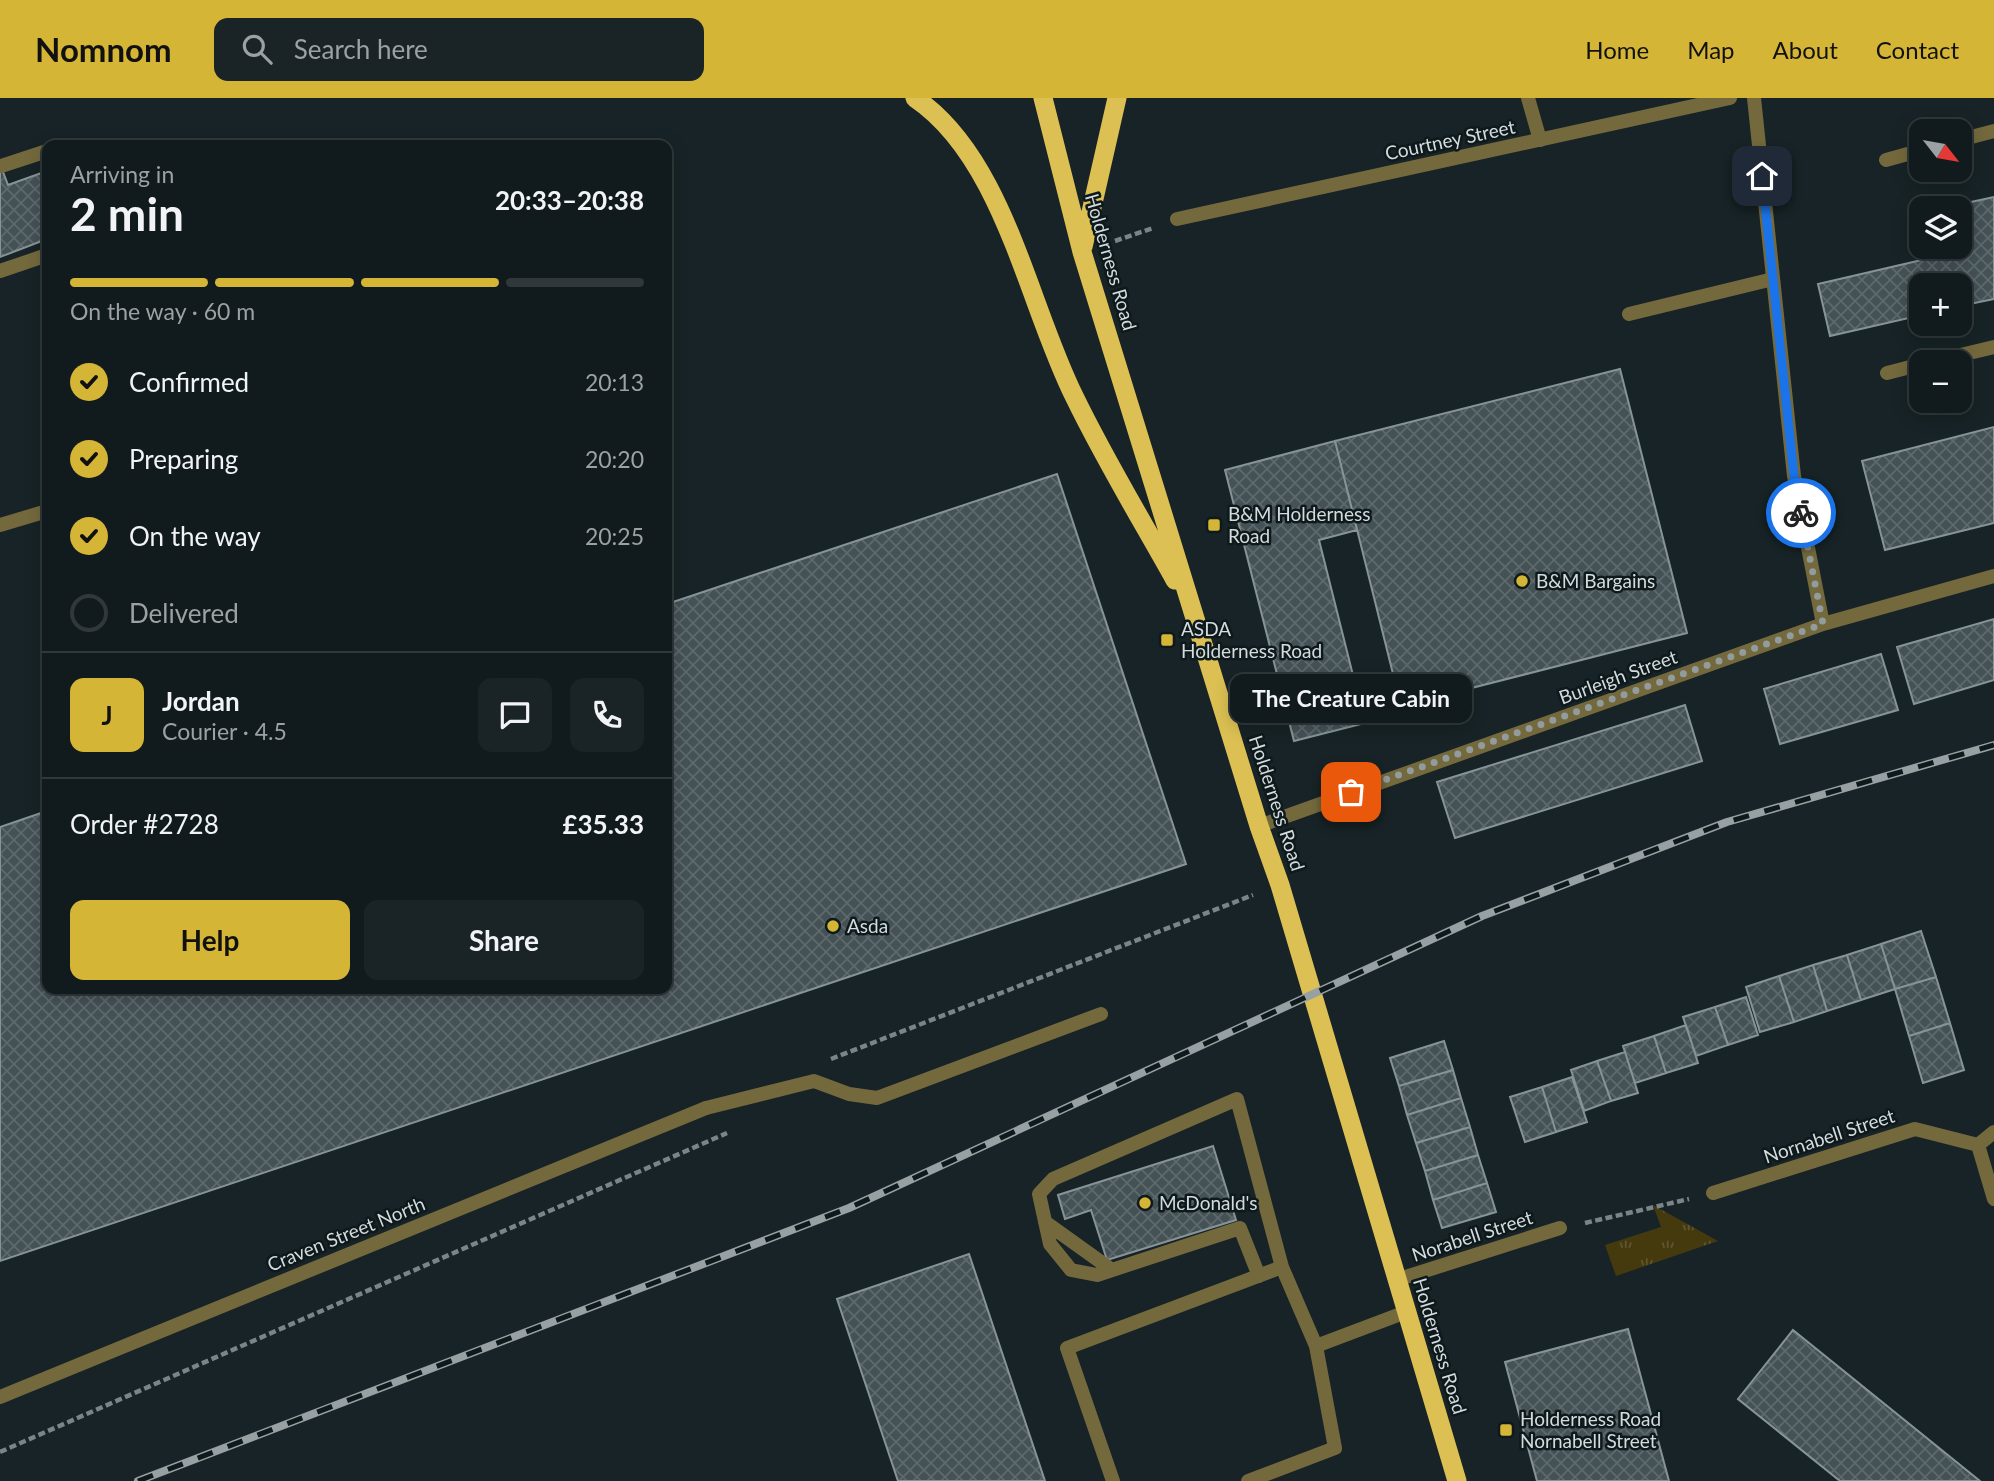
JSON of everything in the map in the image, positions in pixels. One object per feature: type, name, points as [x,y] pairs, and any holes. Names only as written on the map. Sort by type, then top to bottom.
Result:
[{"type":"highway","points":[[915,98],[937,113],[985,177],[1074,397],[1194,614]]},
{"type":"highway","name":"Holderness Road","points":[[1043,98],[1082,252],[1259,826],[1284,898],[1457,1481]]},
{"type":"highway","points":[[1082,252],[1117,98]]},
{"type":"street","points":[[1528,98],[1540,140]]},
{"type":"street","name":"Courtney Street","points":[[1177,219],[1730,98]]},
{"type":"street","points":[[1754,98],[1794,476],[1823,624]]},
{"type":"street","points":[[1972,137],[1994,131]]},
{"type":"street","points":[[1,166],[42,154]]},
{"type":"street","points":[[1886,160],[1909,154]]},
{"type":"street","points":[[0,271],[42,257]]},
{"type":"street","points":[[1629,314],[1773,279]]},
{"type":"street","points":[[1972,352],[1994,347]]},
{"type":"street","points":[[1887,373],[1909,367]]},
{"type":"street","points":[[0,525],[42,512]]},
{"type":"street","name":"Burleigh Street","points":[[1259,826],[1823,624],[1994,576]]},
{"type":"street","name":"Craven Street North","points":[[0,1397],[706,1108],[814,1081],[849,1094],[877,1098],[1101,1014]]},
{"type":"street","points":[[1248,1481],[1335,1448],[1316,1346],[1282,1267],[1237,1098],[1053,1179],[1039,1194],[1050,1244],[1072,1270],[1097,1275],[1240,1228],[1259,1276]]},
{"type":"street","name":"Nornabell Street","points":[[1713,1193],[1914,1129],[1978,1145]]},
{"type":"street","points":[[1994,1132],[1978,1145],[1994,1199]]},
{"type":"street","points":[[1045,1222],[1112,1270]]},
{"type":"street","name":"Norabell Street","points":[[1396,1280],[1560,1228]]},
{"type":"street","points":[[1113,1481],[1067,1348],[1282,1267]]},
{"type":"street","points":[[1316,1346],[1406,1312]]},
{"type":"path","points":[[1082,252],[1177,219]]},
{"type":"path","points":[[1560,1228],[1713,1193]]},
{"type":"green space","points":[[1653,1205],[1718,1241],[1616,1276],[1605,1245],[1661,1227]]},
{"type":"building","points":[[0,164],[8,185],[42,173],[42,241],[0,257]]},
{"type":"building","points":[[1994,197],[1994,299],[1972,304],[1972,273],[1909,273],[1909,318],[1830,336],[1818,284],[1926,259],[1972,259],[1972,202]]},
{"type":"building","name":"B&M Bargains","points":[[1620,369],[1687,633],[1401,706],[1335,441]]},
{"type":"building","points":[[1994,427],[1994,523],[1885,550],[1862,461]]},
{"type":"building","points":[[1335,441],[1357,530],[1319,540],[1365,723],[1294,741],[1225,470]]},
{"type":"building","name":"Asda","points":[[1057,474],[1186,864],[0,1261],[0,827],[42,813],[42,994],[672,994],[672,602]]},
{"type":"building","points":[[1994,619],[1994,680],[1914,704],[1897,647]]},
{"type":"building","points":[[1881,654],[1898,710],[1780,744],[1764,689]]},
{"type":"building","points":[[1685,705],[1702,761],[1455,838],[1437,782]]},
{"type":"building","points":[[1921,931],[1936,977],[1895,989],[1881,944]]},
{"type":"building","points":[[1881,944],[1895,989],[1861,1000],[1847,955]]},
{"type":"building","points":[[1847,955],[1861,1000],[1827,1011],[1813,965]]},
{"type":"building","points":[[1813,965],[1827,1011],[1794,1022],[1779,976]]},
{"type":"building","points":[[1779,976],[1794,1022],[1760,1032],[1746,987]]},
{"type":"building","points":[[1936,977],[1950,1023],[1909,1036],[1895,989]]},
{"type":"building","points":[[1746,997],[1758,1035],[1728,1045],[1715,1007]]},
{"type":"building","points":[[1715,1007],[1728,1045],[1696,1056],[1683,1017]]},
{"type":"building","points":[[1950,1023],[1964,1070],[1923,1083],[1909,1036]]},
{"type":"building","points":[[1686,1025],[1698,1063],[1666,1073],[1654,1036]]},
{"type":"building","points":[[1654,1036],[1666,1073],[1635,1083],[1623,1046]]},
{"type":"building","points":[[1444,1041],[1453,1070],[1399,1086],[1390,1058]]},
{"type":"building","points":[[1625,1052],[1638,1093],[1611,1101],[1597,1061]]},
{"type":"building","points":[[1597,1061],[1611,1101],[1584,1111],[1571,1070]]},
{"type":"building","points":[[1453,1070],[1461,1098],[1407,1115],[1399,1086]]},
{"type":"building","points":[[1572,1077],[1587,1122],[1556,1132],[1542,1087]]},
{"type":"building","points":[[1542,1087],[1556,1132],[1525,1142],[1510,1097]]},
{"type":"building","points":[[1461,1098],[1470,1127],[1416,1143],[1407,1115]]},
{"type":"building","points":[[1470,1127],[1478,1155],[1425,1171],[1416,1143]]},
{"type":"building","name":"McDonald's","points":[[1213,1146],[1236,1220],[1107,1260],[1091,1210],[1065,1219],[1058,1195]]},
{"type":"building","points":[[1478,1155],[1487,1183],[1433,1200],[1425,1171]]},
{"type":"building","points":[[1487,1183],[1496,1212],[1442,1228],[1433,1200]]},
{"type":"building","points":[[969,1254],[1045,1481],[898,1481],[837,1299]]},
{"type":"building","points":[[1628,1329],[1669,1481],[1537,1481],[1505,1362]]},
{"type":"building","points":[[1793,1330],[1980,1481],[1840,1481],[1738,1399]]},
{"type":"railway","points":[[138,1481],[849,1208],[1482,916],[1727,822],[1994,745]]},
{"type":"way so far","points":[[1351,792],[1823,624],[1801,513]]},
{"type":"place","name":"B&M Holderness Road","points":[[1214,525]]},
{"type":"place","name":"B&M Bargains","points":[[1522,581]]},
{"type":"place","name":"ASDA Holderness Road","points":[[1167,640]]},
{"type":"place","name":"The Creature Cabin","points":[[1351,792]]},
{"type":"place","name":"Asda","points":[[833,926]]},
{"type":"place","name":"McDonald's","points":[[1145,1203]]},
{"type":"place","name":"Holderness Road Nornabell Street","points":[[1506,1430]]},
{"type":"route","points":[[1762,176],[1794,476],[1801,513]]}]
